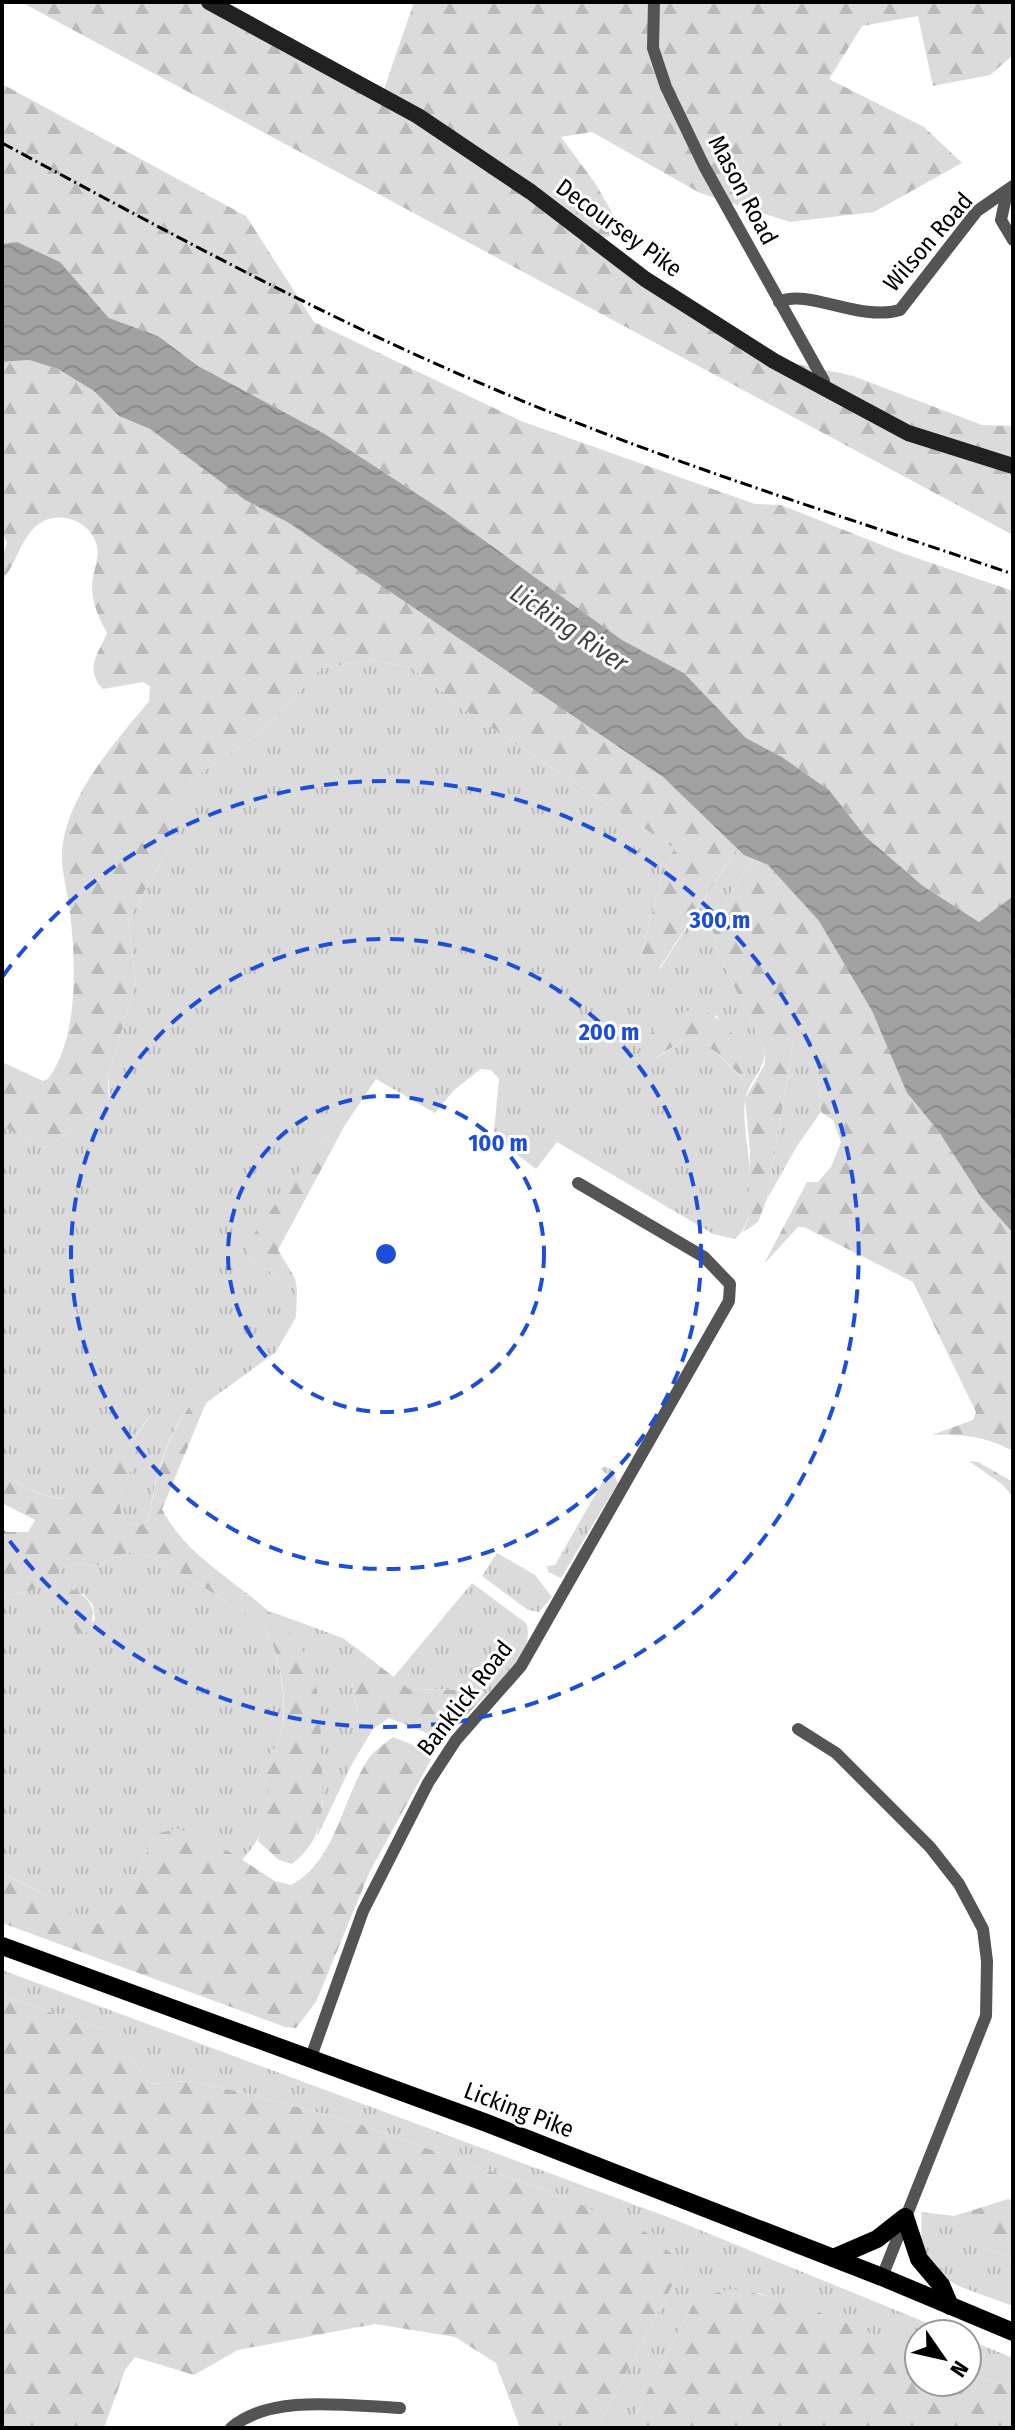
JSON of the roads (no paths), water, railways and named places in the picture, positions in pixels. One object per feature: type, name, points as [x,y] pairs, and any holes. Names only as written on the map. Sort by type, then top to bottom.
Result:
[{"type":"main road","name":"Decoursey Pike","points":[[209,2],[418,116],[506,174],[645,279],[824,390],[908,433],[1013,466]]},
{"type":"main road","name":"Licking Pike","points":[[2,1946],[311,2057],[882,2277],[1013,2332]]},
{"type":"main road","points":[[833,2258],[877,2239],[905,2217],[919,2259],[941,2285],[950,2306]]},
{"type":"street","name":"Mason Road","points":[[654,2],[653,48],[666,87],[824,381],[824,390]]},
{"type":"street","name":"Wilson Road","points":[[779,302],[801,298],[869,314],[900,310],[977,211],[1010,189]]},
{"type":"street","points":[[1010,189],[1001,220],[1013,240]]},
{"type":"street","name":"Banklick Road","points":[[311,2057],[363,1911],[428,1783],[456,1740],[521,1666],[670,1401],[722,1318],[731,1291],[725,1276],[704,1257],[578,1183]]},
{"type":"street","points":[[798,1729],[836,1753],[930,1847],[959,1884],[983,1929],[987,1961],[986,2016],[882,2277]]},
{"type":"street","points":[[231,2428],[265,2408],[400,2408]]},
{"type":"water","name":"Licking River","points":[[17,242],[60,262],[109,318],[158,336],[198,366],[325,434],[442,510],[622,640],[684,673],[746,738],[782,757],[829,790],[866,837],[923,886],[979,922],[1013,896],[1013,1233],[981,1197],[939,1132],[907,1093],[872,1011],[819,921],[768,865],[744,855],[663,777],[289,523],[245,500],[150,429],[119,416],[94,391],[58,369],[29,360],[2,362],[2,244]]},
{"type":"railway","points":[[2,143],[307,303],[494,389],[687,464],[1013,574]]}]
